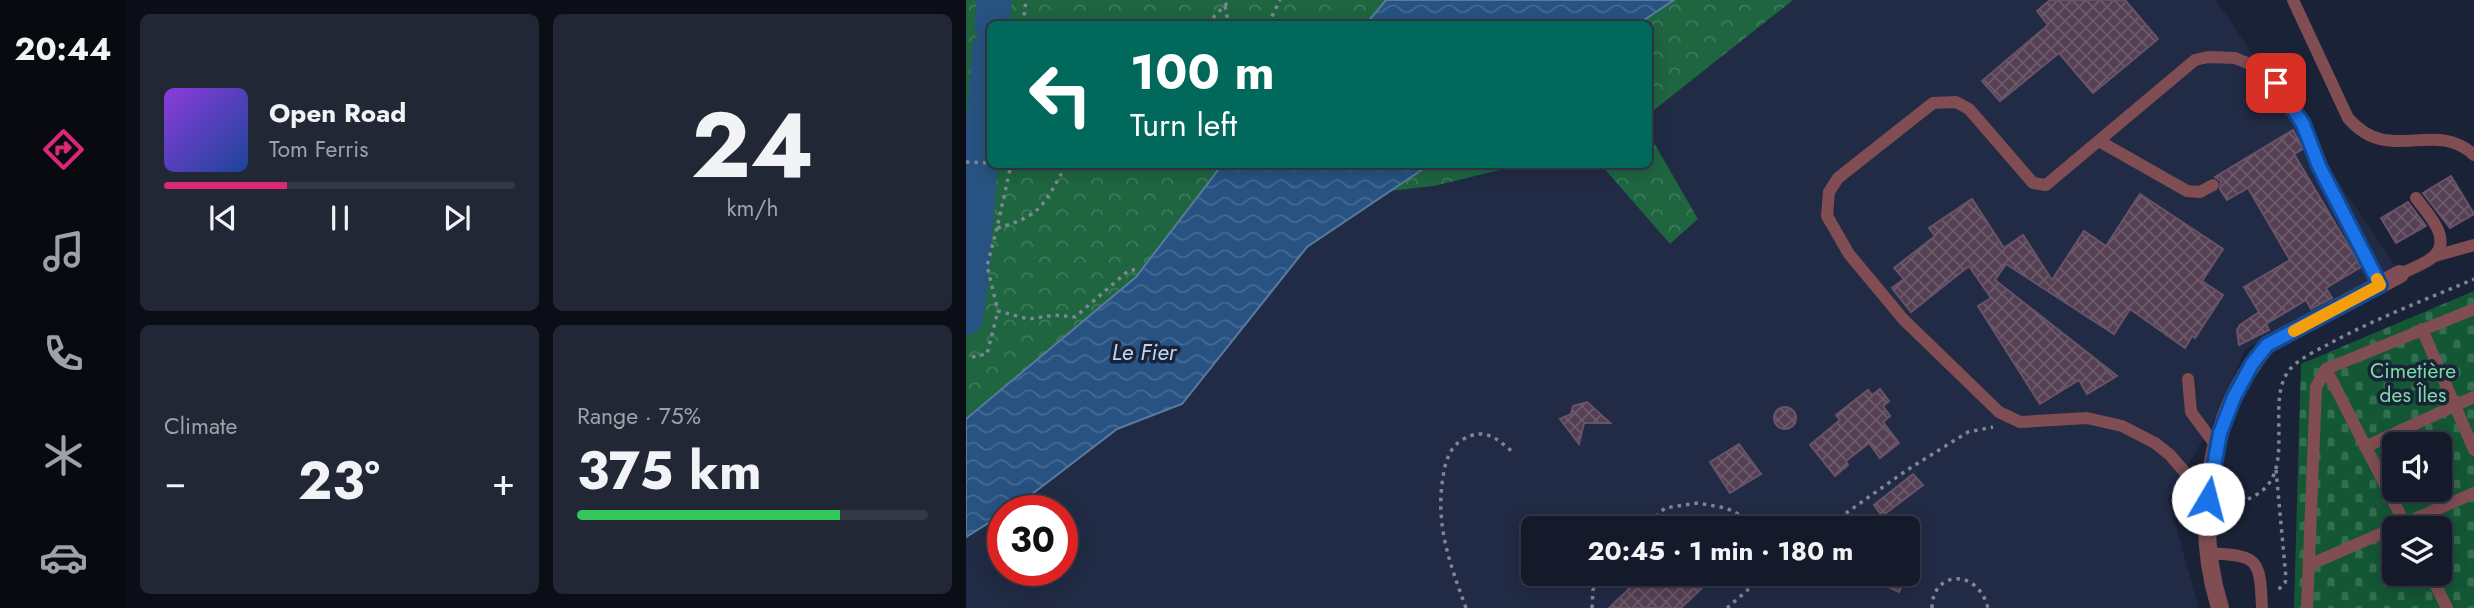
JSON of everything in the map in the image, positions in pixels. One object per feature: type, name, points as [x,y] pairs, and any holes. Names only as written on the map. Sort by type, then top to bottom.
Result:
[{"type":"street","points":[[2220,608],[2213,587],[2208,553],[2208,499],[2217,447],[2234,397],[2252,364],[2267,345],[2400,274]]},
{"type":"lane","points":[[2293,0],[2348,118],[2362,132],[2390,142],[2443,139],[2453,141],[2474,155]]},
{"type":"lane","points":[[2208,499],[2170,455],[2155,443],[2122,426],[2087,418],[2020,422],[1999,412],[1903,319],[1849,254],[1830,224],[1826,208],[1829,192],[1838,178],[1933,103],[1941,101],[1956,102],[1969,109],[2029,180],[2037,185],[2050,183],[2195,60],[2222,56],[2235,58],[2258,67],[2276,83],[2303,124],[2319,166],[2380,285]]},
{"type":"lane","points":[[2099,141],[2187,191],[2200,192],[2213,185]]},
{"type":"lane","points":[[2416,198],[2436,226],[2440,237],[2440,246],[2435,256]]},
{"type":"lane","points":[[2400,274],[2435,256],[2474,245]]},
{"type":"lane","points":[[2307,608],[2316,387],[2326,369],[2474,309]]},
{"type":"lane","points":[[2422,329],[2474,450]]},
{"type":"lane","points":[[2326,369],[2401,516]]},
{"type":"lane","points":[[2188,379],[2191,412],[2217,447]]},
{"type":"lane","points":[[2365,447],[2474,397]]},
{"type":"lane","points":[[2427,516],[2474,493]]},
{"type":"lane","points":[[2309,565],[2382,536]]},
{"type":"lane","points":[[2208,553],[2240,555],[2253,562],[2261,578],[2262,608]]},
{"type":"lane","points":[[2436,586],[2447,608]]},
{"type":"path","points":[[1024,21],[1026,0]]},
{"type":"path","points":[[1209,21],[1230,0]]},
{"type":"path","points":[[1270,21],[1280,0]]},
{"type":"path","points":[[1225,5],[1228,21]]},
{"type":"path","points":[[966,162],[987,163]]},
{"type":"path","points":[[972,357],[986,354],[998,311],[987,266],[1009,168]]},
{"type":"path","points":[[997,228],[1035,214],[1065,168]]},
{"type":"path","points":[[998,311],[1028,319],[1055,315],[1075,317],[1128,271],[1138,269]]},
{"type":"path","points":[[1842,516],[1968,432],[2020,422]]},
{"type":"path","points":[[1466,608],[1447,558],[1441,524],[1441,490],[1448,457],[1452,449],[1465,438],[1483,434],[1493,436],[1514,453]]},
{"type":"path","points":[[2261,593],[2280,589],[2286,578],[2276,470]]},
{"type":"path","points":[[1656,516],[1665,508],[1698,503],[1732,511],[1740,516]]},
{"type":"path","points":[[1932,608],[1934,594],[1940,587],[1946,582],[1962,579],[1977,586],[1988,608]]},
{"type":"path","points":[[1592,608],[1594,586]]},
{"type":"path","points":[[1727,608],[1752,586]]},
{"type":"shaded area","points":[[1792,0],[2216,0],[2400,273],[2281,329],[2245,350],[2211,426],[2168,499],[2199,608],[966,608],[966,418],[1136,277],[1220,168],[1378,168],[1390,191],[1434,186],[1509,168],[1604,168],[1670,244],[1698,219],[1652,139],[1652,112]]},
{"type":"green space","points":[[966,0],[1386,0],[1368,21],[987,21],[987,168],[1220,168],[1136,277],[966,418]]},
{"type":"green space","points":[[1674,0],[1793,0],[1652,112],[1652,21],[1642,21]]},
{"type":"green space","points":[[1652,139],[1698,219],[1670,244],[1604,168],[1652,168]]},
{"type":"green space","points":[[1423,168],[1509,168],[1434,186],[1390,191]]},
{"type":"green space","name":"Cimetière des Îles","points":[[2474,291],[2474,608],[2294,608],[2301,364]]},
{"type":"water","points":[[1386,0],[1674,0],[1642,21],[1368,21]]},
{"type":"water","name":"Le Fier","points":[[1220,168],[1425,168],[1307,247],[1182,404],[1117,429],[1031,495],[987,495],[987,524],[966,537],[966,419],[1136,277]]},
{"type":"building","points":[[2050,0],[2125,0],[2158,39],[2093,93],[2059,53],[2000,101],[1982,81],[2048,25],[2037,11]]},
{"type":"building","points":[[2293,130],[2303,149],[2294,154],[2361,267],[2326,288],[2332,298],[2311,309],[2306,300],[2266,324],[2269,330],[2239,345],[2237,330],[2240,325],[2259,312],[2244,287],[2290,260],[2248,188],[2227,200],[2220,189],[2221,181],[2215,177]]},
{"type":"building","points":[[2451,176],[2474,214],[2450,228],[2423,193]]},
{"type":"building","points":[[2140,194],[2223,249],[2202,281],[2223,295],[2195,338],[2192,336],[2185,348],[2130,309],[2114,334],[2006,264],[1995,280],[2117,376],[2087,394],[2079,380],[2040,404],[1978,306],[1991,298],[1969,266],[1911,312],[1892,288],[1904,279],[1894,268],[1935,236],[1929,228],[1972,199],[2004,248],[2023,235],[2052,280],[2084,231],[2106,246]]},
{"type":"building","points":[[2408,202],[2426,226],[2396,243],[2381,218]]},
{"type":"building","points":[[1880,389],[1889,401],[1883,406],[1890,416],[1883,422],[1899,443],[1880,458],[1869,443],[1846,461],[1848,465],[1835,476],[1810,445],[1840,420],[1836,415],[1868,390],[1872,395]]},
{"type":"building","points":[[1587,402],[1610,423],[1584,423],[1579,444],[1560,419],[1571,414],[1573,406]]},
{"type":"building","points":[[1785,407],[1793,410],[1796,418],[1793,426],[1785,429],[1777,426],[1774,418],[1777,410]]},
{"type":"building","points":[[1739,444],[1761,474],[1730,493],[1710,462]]},
{"type":"building","points":[[1913,474],[1923,485],[1882,516],[1874,505]]},
{"type":"building","points":[[1626,586],[1698,586],[1701,589],[1681,608],[1609,608],[1629,589]]},
{"type":"building","points":[[1886,586],[1902,586],[1899,592]]},
{"type":"waterway","points":[[992,21],[994,0]]},
{"type":"waterway","points":[[966,317],[987,83]]},
{"type":"slow traffic","points":[[2294,331],[2380,285],[2377,279]]},
{"type":"route","points":[[2208,499],[2220,433],[2234,397],[2252,364],[2267,345],[2380,285],[2319,166],[2303,124],[2276,83]]}]
